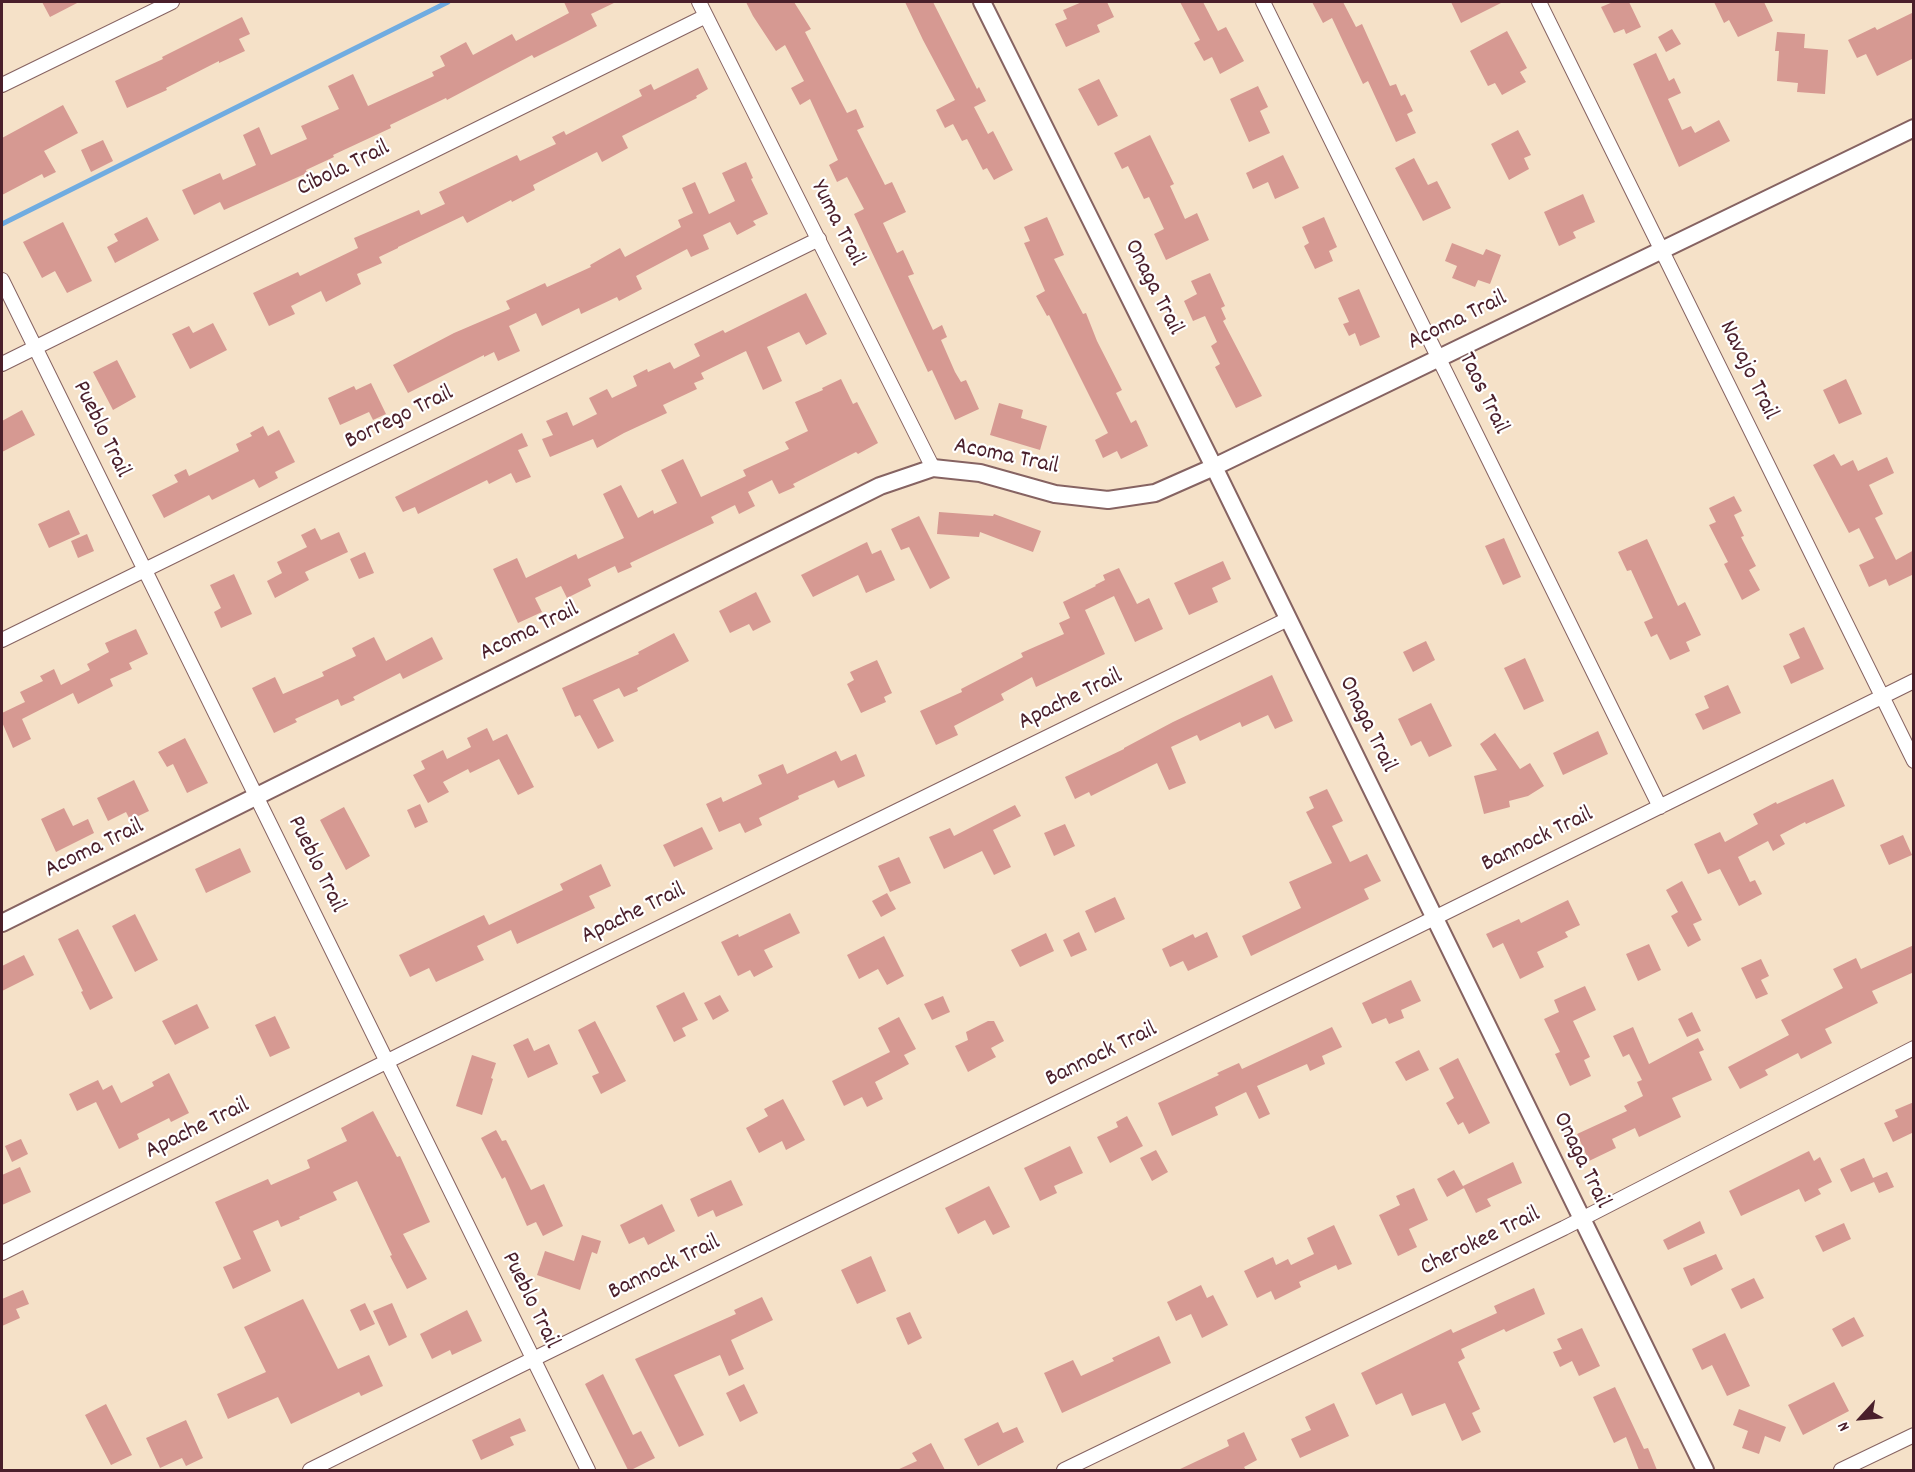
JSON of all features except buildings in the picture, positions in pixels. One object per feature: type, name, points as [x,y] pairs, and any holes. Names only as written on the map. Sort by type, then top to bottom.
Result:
[{"type":"street","points":[[2,85],[172,2]]},
{"type":"street","name":"Yuma Trail","points":[[699,2],[933,468]]},
{"type":"street","name":"Onaga Trail","points":[[982,2],[1214,467],[1706,1470]]},
{"type":"street","name":"Taos Trail","points":[[1263,2],[1660,807]]},
{"type":"street","name":"Navajo Trail","points":[[1539,2],[1914,761]]},
{"type":"street","name":"Cibola Trail","points":[[2,364],[706,16]]},
{"type":"street","name":"Acoma Trail","points":[[2,922],[880,486],[933,468],[980,473],[1055,494],[1108,500],[1155,493],[1214,467],[1914,128]]},
{"type":"street","name":"Borrego Trail","points":[[2,640],[819,239]]},
{"type":"street","name":"Pueblo Trail","points":[[2,280],[588,1470]]},
{"type":"street","name":"Apache Trail","points":[[2,1253],[386,1061],[1288,619]]},
{"type":"street","name":"Bannock Trail","points":[[310,1470],[1914,681]]},
{"type":"street","name":"Cherokee Trail","points":[[1064,1470],[1582,1219],[1914,1048]]},
{"type":"street","points":[[1841,1470],[1914,1436]]},
{"type":"waterway","points":[[2,224],[448,2]]}]
